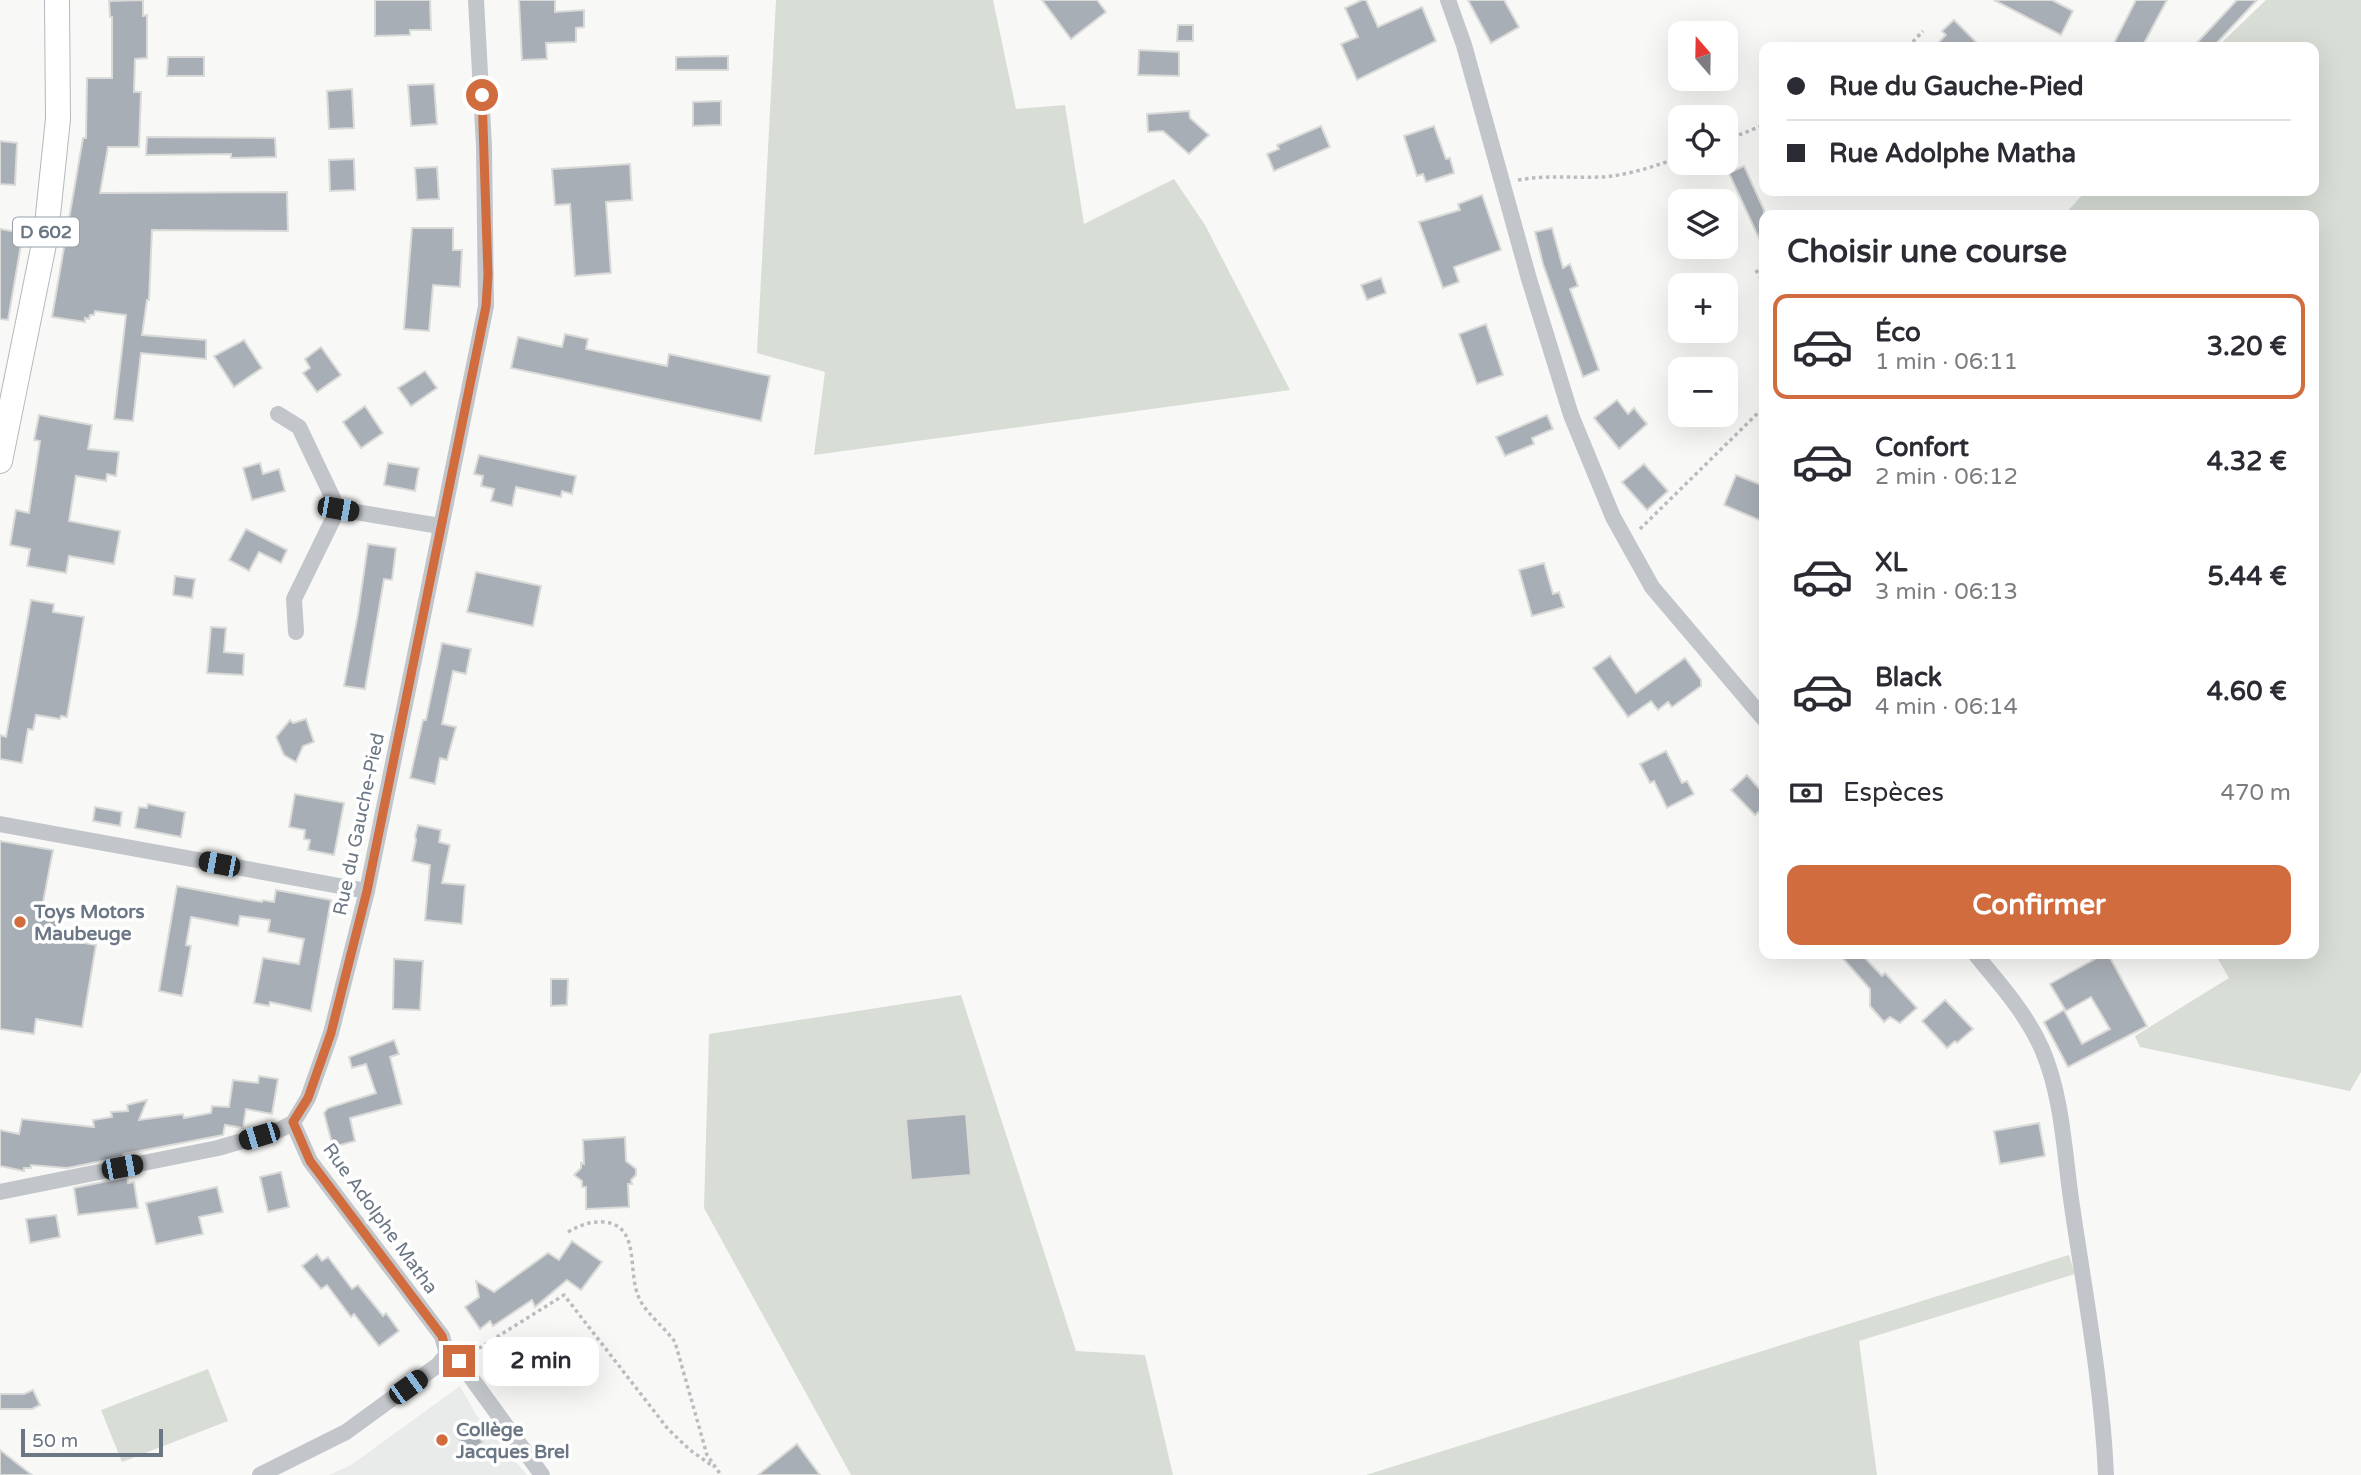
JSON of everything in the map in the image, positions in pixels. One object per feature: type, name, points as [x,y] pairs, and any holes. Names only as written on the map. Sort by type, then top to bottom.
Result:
[{"type":"main road","name":"D 602","points":[[0,461],[6,399],[46,234],[58,119],[57,0]]},
{"type":"street","name":"Rue du Gauche-Pied","points":[[293,1122],[308,1098],[331,1033],[367,891],[486,306],[488,275],[484,146],[476,0]]},
{"type":"street","points":[[1448,0],[1462,38],[1529,279],[1571,415],[1613,517],[1652,587],[1759,713]]},
{"type":"street","points":[[278,414],[299,427],[338,509]]},
{"type":"street","points":[[338,509],[440,526]]},
{"type":"street","points":[[296,632],[294,598],[338,509]]},
{"type":"street","points":[[0,824],[367,891]]},
{"type":"street","points":[[1979,959],[2030,1025],[2042,1049],[2059,1103],[2103,1413],[2106,1475]]},
{"type":"street","points":[[0,1192],[218,1148],[279,1130],[293,1122]]},
{"type":"street","name":"Rue Adolphe Matha","points":[[293,1122],[310,1161],[442,1336],[453,1357],[542,1475]]},
{"type":"street","points":[[260,1475],[346,1432],[453,1357]]},
{"type":"path","points":[[1913,42],[1923,31]]},
{"type":"path","points":[[1738,135],[1759,127]]},
{"type":"path","points":[[1502,182],[1542,176],[1603,177],[1668,161]]},
{"type":"path","points":[[1756,270],[1759,275]]},
{"type":"path","points":[[1626,543],[1759,412]]},
{"type":"path","points":[[568,1232],[578,1226],[595,1222],[617,1224],[628,1235],[633,1283],[641,1302],[675,1342],[707,1455],[714,1468]]},
{"type":"path","points":[[453,1357],[564,1294],[668,1429],[721,1475]]},
{"type":"shaded area","points":[[776,0],[993,0],[1016,109],[1065,105],[1084,224],[1174,179],[1205,225],[1290,390],[814,455],[825,372],[757,353]]},
{"type":"shaded area","points":[[2266,0],[2361,0],[2361,1072],[2350,1091],[2140,1047],[2135,1036],[2229,978],[2218,959],[2319,959],[2319,210],[2069,210],[2081,196],[2319,196],[2319,42],[2222,42]]},
{"type":"shaded area","points":[[961,995],[1076,1351],[1145,1355],[1173,1475],[851,1475],[704,1208],[709,1034]]},
{"type":"shaded area","points":[[2069,1255],[2075,1274],[1859,1341],[1877,1475],[1366,1475]]},
{"type":"shaded area","points":[[208,1369],[228,1421],[122,1462],[101,1410]]},
{"type":"shaded area","name":"Collège Jacques Brel","points":[[460,1386],[477,1416],[527,1475],[329,1475],[351,1465]]},
{"type":"building","points":[[143,0],[143,16],[147,15],[147,58],[135,59],[134,92],[141,92],[139,147],[108,147],[100,193],[287,192],[288,231],[152,230],[149,300],[142,335],[206,340],[206,359],[141,353],[133,421],[114,419],[126,315],[95,311],[89,319],[85,318],[85,322],[52,317],[83,138],[86,138],[87,78],[112,78],[112,17],[109,1]]},
{"type":"building","points":[[375,0],[430,0],[431,30],[410,30],[410,35],[375,36]]},
{"type":"building","points":[[519,0],[555,0],[555,12],[584,10],[584,27],[576,28],[576,42],[546,43],[547,59],[522,60]]},
{"type":"building","points":[[1042,0],[1097,0],[1106,12],[1071,39]]},
{"type":"building","points":[[1366,0],[1378,27],[1422,7],[1436,41],[1357,80],[1341,44],[1358,37],[1345,8]]},
{"type":"building","points":[[1468,0],[1504,0],[1519,27],[1491,43]]},
{"type":"building","points":[[1994,0],[2052,0],[2073,11],[2061,35]]},
{"type":"building","points":[[2136,0],[2167,0],[2145,42],[2115,42]]},
{"type":"building","points":[[2237,0],[2257,0],[2218,42],[2198,42]]},
{"type":"building","points":[[1954,20],[1976,42],[1939,42],[1946,35],[1942,31]]},
{"type":"building","points":[[1178,25],[1193,25],[1193,41],[1177,41]]},
{"type":"building","points":[[1139,50],[1179,52],[1179,76],[1138,75]]},
{"type":"building","points":[[728,56],[728,70],[676,70],[676,57]]},
{"type":"building","points":[[168,57],[204,57],[204,76],[167,76]]},
{"type":"building","points":[[434,84],[437,124],[411,126],[408,85]]},
{"type":"building","points":[[352,89],[354,128],[329,129],[327,91]]},
{"type":"building","points":[[721,101],[721,125],[693,126],[693,102]]},
{"type":"building","points":[[1189,111],[1190,118],[1209,135],[1189,154],[1163,131],[1148,132],[1147,114]]},
{"type":"building","points":[[1321,126],[1330,147],[1274,171],[1267,154],[1279,149],[1277,145]]},
{"type":"building","points":[[1434,126],[1446,159],[1450,158],[1454,173],[1426,182],[1423,174],[1417,176],[1404,136]]},
{"type":"building","points":[[147,137],[275,138],[276,157],[231,158],[231,154],[146,155]]},
{"type":"building","points":[[0,141],[17,143],[15,185],[0,184]]},
{"type":"building","points":[[354,159],[355,190],[330,191],[329,160]]},
{"type":"building","points":[[630,164],[632,200],[606,202],[611,273],[575,276],[570,204],[555,205],[552,169]]},
{"type":"building","points":[[1744,166],[1764,210],[1759,210],[1759,238],[1738,189],[1730,175],[1738,175],[1738,169]]},
{"type":"building","points":[[437,167],[439,199],[417,200],[415,168]]},
{"type":"building","points":[[1482,195],[1501,250],[1454,267],[1459,282],[1443,288],[1419,222],[1460,210],[1458,204]]},
{"type":"building","points":[[412,228],[453,228],[453,250],[462,250],[460,287],[433,285],[429,331],[404,329]]},
{"type":"building","points":[[1552,228],[1563,268],[1570,264],[1578,286],[1570,289],[1599,370],[1583,377],[1543,264],[1535,232]]},
{"type":"building","points":[[0,229],[23,233],[8,320],[0,319]]},
{"type":"building","points":[[1381,278],[1386,293],[1367,300],[1361,285]]},
{"type":"building","points":[[1486,324],[1503,375],[1477,384],[1459,334]]},
{"type":"building","points":[[565,334],[588,339],[586,349],[667,366],[669,354],[770,376],[761,421],[511,368],[518,337],[562,347]]},
{"type":"building","points":[[244,340],[262,368],[234,387],[214,356]]},
{"type":"building","points":[[321,347],[341,375],[317,392],[303,373],[310,368],[305,359]]},
{"type":"building","points":[[425,371],[437,388],[411,406],[398,388]]},
{"type":"building","points":[[1617,400],[1628,414],[1634,408],[1647,424],[1619,449],[1594,418]]},
{"type":"building","points":[[365,406],[383,433],[361,448],[343,422]]},
{"type":"building","points":[[39,415],[92,425],[88,449],[119,452],[116,476],[107,474],[106,481],[76,476],[69,521],[120,531],[114,564],[69,556],[66,573],[27,566],[30,549],[10,545],[16,510],[29,513],[40,441],[34,440]]},
{"type":"building","points":[[1547,415],[1553,429],[1532,438],[1534,444],[1505,456],[1496,437]]},
{"type":"building","points":[[479,455],[576,476],[572,494],[562,491],[561,497],[516,487],[512,506],[491,501],[494,489],[481,486],[483,476],[474,474]]},
{"type":"building","points":[[260,463],[263,474],[279,469],[285,491],[252,500],[243,468]]},
{"type":"building","points":[[388,463],[419,468],[415,491],[384,485]]},
{"type":"building","points":[[1644,464],[1668,491],[1647,510],[1622,482]]},
{"type":"building","points":[[1736,475],[1759,484],[1759,520],[1724,505]]},
{"type":"building","points":[[246,529],[287,550],[281,563],[259,552],[249,571],[229,560]]},
{"type":"building","points":[[368,544],[396,548],[392,580],[384,579],[365,689],[344,686]]},
{"type":"building","points":[[1544,563],[1553,594],[1559,592],[1564,607],[1532,616],[1519,570]]},
{"type":"building","points":[[476,572],[541,586],[533,626],[467,612]]},
{"type":"building","points":[[175,576],[195,579],[192,598],[173,595]]},
{"type":"building","points":[[31,600],[54,604],[53,612],[84,617],[67,717],[61,716],[60,719],[36,715],[33,730],[28,729],[22,763],[0,759],[0,735],[6,737]]},
{"type":"building","points":[[211,627],[226,628],[224,652],[244,654],[243,675],[207,673]]},
{"type":"building","points":[[442,643],[471,649],[466,674],[453,671],[442,724],[456,727],[447,760],[440,758],[435,784],[410,778],[423,720],[426,720]]},
{"type":"building","points":[[1610,656],[1636,693],[1685,658],[1701,680],[1701,686],[1672,707],[1668,702],[1658,710],[1651,701],[1628,717],[1593,668]]},
{"type":"building","points":[[306,719],[314,742],[303,746],[296,762],[284,755],[276,737],[290,720],[293,723]]},
{"type":"building","points":[[1666,751],[1682,783],[1687,781],[1694,794],[1667,808],[1654,781],[1650,783],[1640,764]]},
{"type":"building","points":[[1747,775],[1759,788],[1759,811],[1755,815],[1731,790]]},
{"type":"building","points":[[295,794],[344,803],[334,855],[308,850],[310,840],[304,839],[305,830],[289,827]]},
{"type":"building","points":[[148,804],[185,812],[181,837],[135,828],[139,807],[147,808]]},
{"type":"building","points":[[95,807],[122,812],[120,826],[93,821]]},
{"type":"building","points":[[418,825],[441,830],[439,842],[450,845],[442,883],[465,885],[462,924],[425,920],[430,865],[412,861]]},
{"type":"building","name":"Toys Motors Maubeuge","points":[[0,841],[53,850],[42,908],[60,910],[55,938],[96,945],[82,1027],[36,1019],[34,1034],[0,1029]]},
{"type":"building","points":[[177,886],[262,902],[274,902],[276,890],[331,900],[311,1011],[270,1002],[269,1006],[254,1003],[263,958],[299,964],[304,939],[268,932],[270,920],[240,916],[238,926],[191,917],[186,945],[191,946],[182,996],[159,991]]},
{"type":"building","points":[[394,959],[423,961],[420,1010],[393,1009]]},
{"type":"building","points":[[1843,959],[1866,959],[1882,976],[1885,973],[1917,1008],[1900,1023],[1890,1017],[1884,1022],[1870,1006],[1870,989]]},
{"type":"building","points":[[2095,959],[2111,959],[2147,1026],[2068,1067],[2044,1022],[2064,1010],[2082,1044],[2110,1029],[2091,997],[2066,1011],[2050,984]]},
{"type":"building","points":[[551,979],[568,979],[567,1005],[551,1006]]},
{"type":"building","points":[[1945,1000],[1973,1029],[1947,1048],[1922,1021]]},
{"type":"building","points":[[394,1040],[399,1054],[390,1057],[402,1104],[350,1118],[355,1141],[333,1147],[324,1113],[328,1108],[376,1093],[366,1064],[352,1068],[349,1057]]},
{"type":"building","points":[[259,1076],[278,1079],[272,1114],[246,1109],[243,1128],[225,1125],[223,1135],[67,1168],[31,1165],[31,1168],[24,1168],[24,1171],[0,1166],[0,1130],[19,1134],[22,1119],[94,1127],[93,1120],[112,1117],[111,1112],[128,1111],[127,1105],[147,1100],[139,1120],[183,1114],[184,1118],[211,1113],[212,1106],[229,1107],[233,1080],[258,1083]]},
{"type":"building","points":[[966,1114],[971,1175],[911,1180],[906,1119]]},
{"type":"building","points":[[2039,1123],[2045,1156],[2000,1164],[1994,1131]]},
{"type":"building","points":[[625,1137],[626,1161],[636,1169],[632,1184],[628,1184],[629,1207],[586,1209],[586,1187],[582,1187],[582,1181],[574,1175],[581,1168],[581,1163],[584,1164],[583,1140]]},
{"type":"building","points":[[281,1172],[289,1207],[268,1212],[260,1177]]},
{"type":"building","points":[[127,1177],[128,1183],[134,1182],[138,1208],[78,1215],[74,1188]]},
{"type":"building","points":[[217,1187],[223,1212],[199,1217],[203,1234],[156,1244],[146,1203]]},
{"type":"building","points":[[56,1215],[60,1237],[30,1243],[26,1219]]},
{"type":"building","points":[[572,1241],[602,1262],[581,1290],[567,1280],[535,1307],[532,1300],[493,1326],[490,1321],[480,1329],[465,1307],[479,1297],[476,1281],[494,1292],[548,1253],[559,1260]]},
{"type":"building","points":[[317,1254],[322,1261],[328,1257],[352,1289],[358,1285],[383,1316],[386,1313],[399,1331],[379,1346],[354,1314],[351,1317],[327,1285],[321,1289],[302,1266]]},
{"type":"building","points":[[33,1390],[40,1405],[32,1409],[0,1409],[0,1394],[24,1394]]},
{"type":"building","points":[[468,1424],[483,1442],[470,1452],[455,1435]]},
{"type":"building","points":[[797,1444],[820,1475],[758,1475]]},
{"type":"building","points":[[0,1450],[32,1475],[0,1475]]},
{"type":"place","name":"Toys Motors Maubeuge","points":[[20,922]]},
{"type":"place","name":"Collège Jacques Brel","points":[[442,1440]]},
{"type":"route","points":[[459,1361],[447,1354],[442,1336],[310,1161],[293,1122],[308,1098],[331,1033],[367,891],[486,306],[488,275],[482,95]]}]
